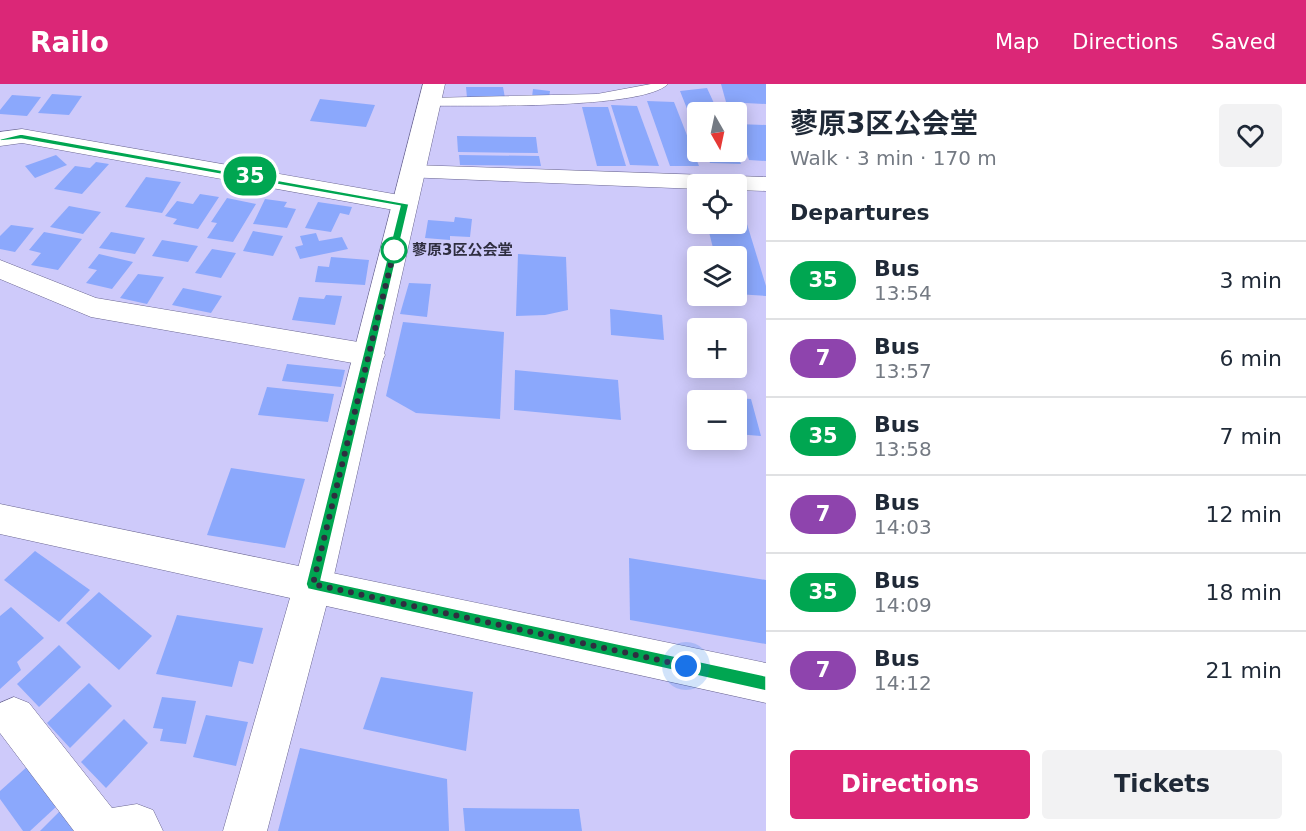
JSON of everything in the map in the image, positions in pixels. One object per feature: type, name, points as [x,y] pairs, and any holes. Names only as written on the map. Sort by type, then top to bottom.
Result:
[{"type":"street","points":[[245,831],[313,584],[432,93]]},
{"type":"street","points":[[0,139],[21,136],[405,204]]},
{"type":"street","points":[[413,172],[766,184]]},
{"type":"street","points":[[0,269],[91,308],[370,355]]},
{"type":"street","points":[[0,519],[313,584],[766,683]]},
{"type":"street","points":[[14,718],[102,831]]},
{"type":"street","points":[[109,831],[136,826],[141,831]]},
{"type":"lane","points":[[432,93],[597,98],[645,91],[662,84]]},
{"type":"building","points":[[721,84],[766,84],[766,104],[726,102]]},
{"type":"building","points":[[466,87],[503,87],[505,98],[467,98]]},
{"type":"building","points":[[707,88],[713,102],[687,102],[687,109],[680,91]]},
{"type":"building","points":[[533,89],[550,91],[549,98],[532,97]]},
{"type":"building","points":[[52,94],[82,96],[69,115],[38,113]]},
{"type":"building","points":[[12,95],[41,97],[27,116],[0,114],[0,110]]},
{"type":"building","points":[[320,99],[375,105],[366,127],[310,121]]},
{"type":"building","points":[[647,101],[674,102],[687,135],[687,162],[697,162],[699,166],[670,166]]},
{"type":"building","points":[[611,105],[637,106],[659,166],[630,165]]},
{"type":"building","points":[[582,107],[608,107],[626,166],[597,166]]},
{"type":"building","points":[[747,124],[766,125],[766,161],[749,160]]},
{"type":"building","points":[[457,136],[536,137],[538,153],[458,152]]},
{"type":"building","points":[[56,155],[67,165],[35,178],[25,166]]},
{"type":"building","points":[[459,155],[539,156],[541,166],[460,165]]},
{"type":"building","points":[[96,162],[109,164],[82,194],[54,189],[75,166],[90,168]]},
{"type":"building","points":[[740,162],[741,164],[710,163]]},
{"type":"building","points":[[146,177],[181,182],[162,213],[125,207]]},
{"type":"building","points":[[200,194],[219,197],[198,229],[173,224],[177,219],[165,216],[177,201],[193,204]]},
{"type":"building","points":[[227,198],[256,204],[233,242],[207,238],[217,223],[211,222]]},
{"type":"building","points":[[265,199],[287,202],[284,207],[296,209],[287,228],[253,224]]},
{"type":"building","points":[[318,202],[352,207],[349,215],[340,213],[331,232],[305,228]]},
{"type":"building","points":[[69,206],[101,212],[83,234],[50,227]]},
{"type":"building","points":[[455,217],[472,219],[470,237],[450,236],[450,240],[425,238],[428,220],[454,222]]},
{"type":"building","points":[[747,224],[766,286],[766,296],[747,295],[747,246],[712,246],[710,234],[747,234]]},
{"type":"building","points":[[11,225],[34,228],[15,252],[0,249],[0,236]]},
{"type":"building","points":[[253,231],[283,236],[273,256],[243,251]]},
{"type":"building","points":[[44,232],[82,239],[58,270],[31,265],[41,253],[29,250]]},
{"type":"building","points":[[111,232],[145,238],[135,254],[99,248]]},
{"type":"building","points":[[316,233],[319,241],[342,237],[348,249],[300,259],[295,247],[303,245],[300,236]]},
{"type":"building","points":[[162,240],[198,246],[188,262],[152,256]]},
{"type":"building","points":[[212,249],[236,253],[221,278],[195,273]]},
{"type":"building","points":[[99,254],[133,262],[112,289],[86,283],[97,270],[88,268]]},
{"type":"building","points":[[518,254],[566,257],[568,310],[545,315],[516,316]]},
{"type":"building","points":[[331,257],[369,260],[365,285],[315,282],[318,266],[329,267]]},
{"type":"building","points":[[138,274],[164,277],[147,304],[120,298]]},
{"type":"building","points":[[409,283],[431,284],[427,317],[400,314]]},
{"type":"building","points":[[183,288],[222,296],[211,313],[172,305]]},
{"type":"building","points":[[326,295],[342,296],[335,325],[292,320],[299,297],[324,299]]},
{"type":"building","points":[[610,309],[662,315],[664,340],[611,335]]},
{"type":"building","points":[[403,322],[504,332],[500,419],[416,413],[386,396]]},
{"type":"building","points":[[287,364],[345,370],[341,387],[282,381]]},
{"type":"building","points":[[515,370],[618,380],[621,420],[514,410]]},
{"type":"building","points":[[267,387],[334,394],[328,422],[258,415]]},
{"type":"building","points":[[747,399],[751,399],[761,436],[747,435]]},
{"type":"building","points":[[231,468],[305,479],[285,548],[207,535]]},
{"type":"building","points":[[35,551],[90,590],[59,622],[4,580]]},
{"type":"building","points":[[629,558],[766,580],[766,644],[630,620]]},
{"type":"building","points":[[99,592],[152,636],[119,670],[66,623]]},
{"type":"building","points":[[11,607],[44,638],[17,662],[21,670],[0,689],[0,616]]},
{"type":"building","points":[[177,615],[263,628],[253,664],[239,661],[232,687],[156,674]]},
{"type":"building","points":[[59,645],[81,667],[39,707],[17,684]]},
{"type":"building","points":[[381,677],[473,692],[466,751],[363,729]]},
{"type":"building","points":[[89,683],[112,706],[70,748],[47,723]]},
{"type":"building","points":[[162,697],[196,701],[186,744],[160,741],[163,729],[153,728]]},
{"type":"building","points":[[206,715],[248,722],[236,766],[193,757]]},
{"type":"building","points":[[124,719],[148,743],[106,788],[81,762]]},
{"type":"building","points":[[300,748],[447,779],[449,831],[278,831]]},
{"type":"building","points":[[28,766],[57,806],[30,831],[23,831],[0,799],[0,791]]},
{"type":"building","points":[[463,808],[579,809],[582,831],[465,831]]},
{"type":"building","points":[[62,809],[80,831],[40,831]]},
{"type":"bus line","name":"35","points":[[0,139],[21,136],[405,204],[313,584],[766,683]]},
{"type":"place","name":"蓼原3区公会堂","points":[[394,250]]},
{"type":"route","points":[[394,250],[395,247],[313,584],[686,666]]}]
